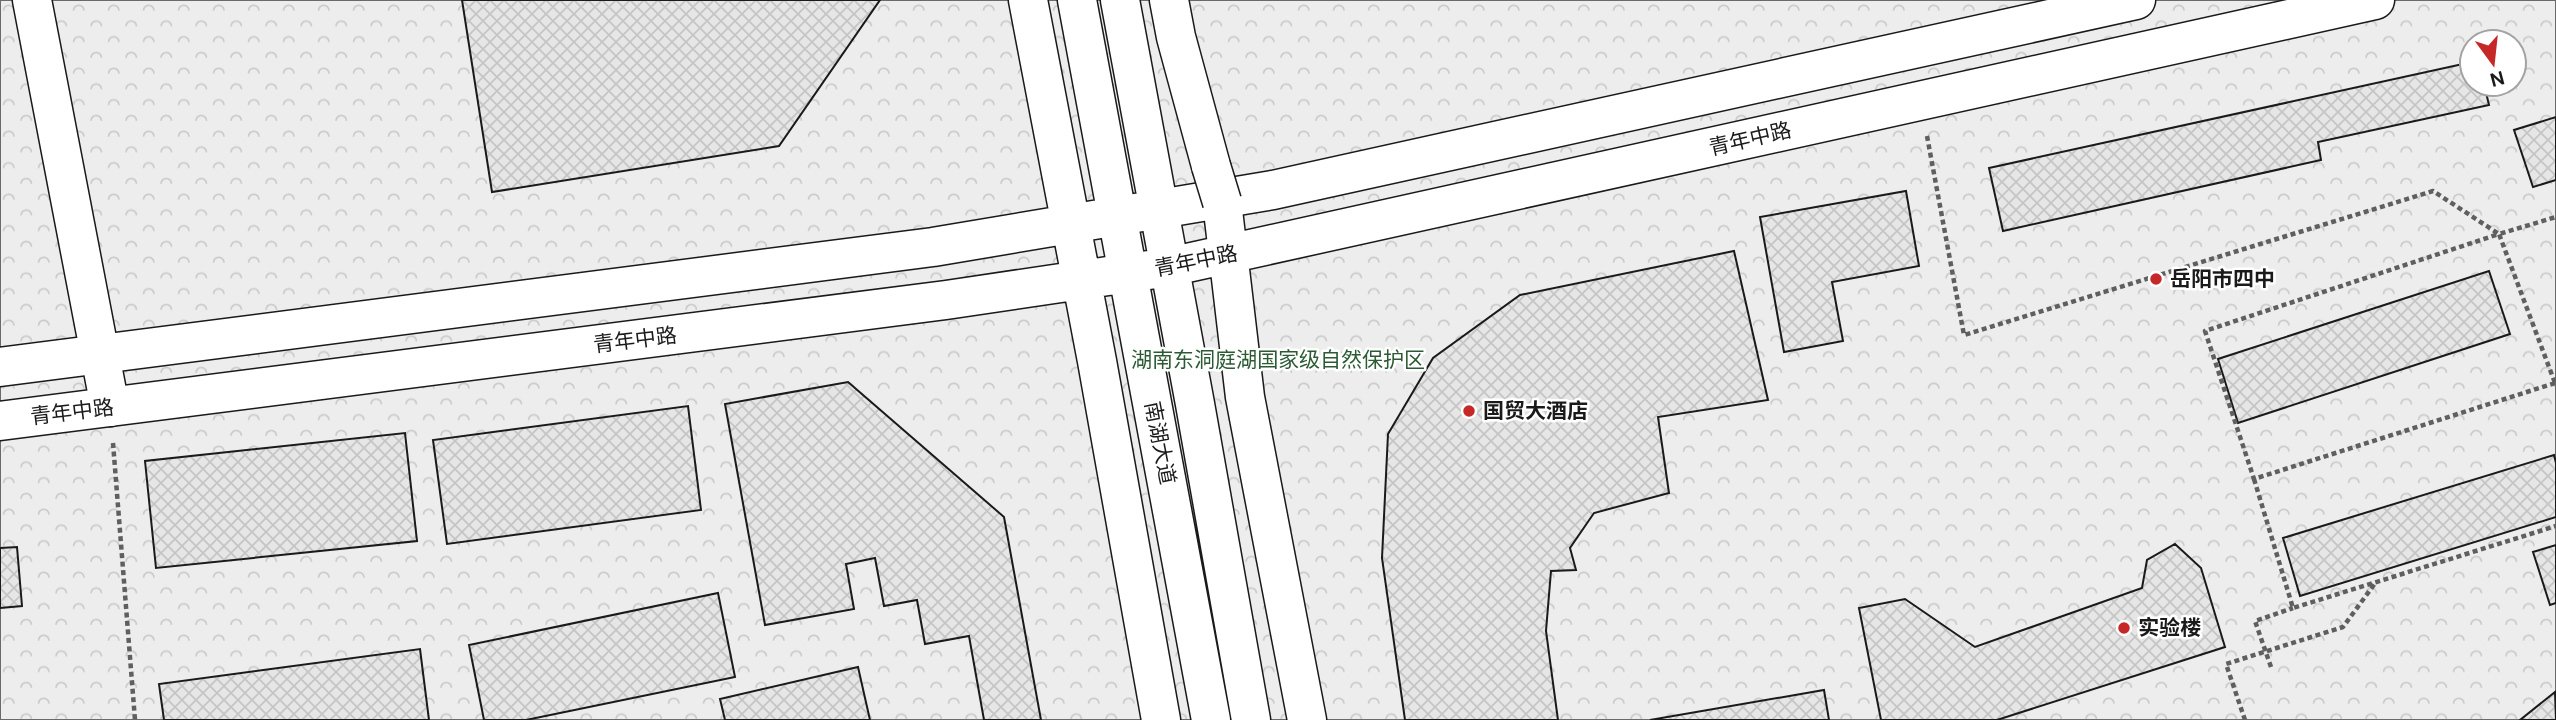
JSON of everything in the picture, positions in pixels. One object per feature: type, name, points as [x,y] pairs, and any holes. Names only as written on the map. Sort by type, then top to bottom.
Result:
[{"type":"main road","points":[[32,0],[110,407]]},
{"type":"main road","points":[[1028,0],[1161,720]]},
{"type":"main road","name":"南湖大道","points":[[1077,0],[1211,720]]},
{"type":"main road","name":"南湖大道","points":[[1120,0],[1251,720]]},
{"type":"main road","points":[[1169,0],[1176,37],[1222,202],[1245,397],[1307,720]]},
{"type":"main road","points":[[0,367],[933,247],[1071,225],[1273,190],[2136,0]]},
{"type":"main road","name":"青年中路","points":[[0,421],[946,300],[1169,267],[2375,0]]},
{"type":"path","points":[[1921,101],[1964,335],[2433,191],[2499,234],[2556,385],[2254,479]]},
{"type":"path","points":[[2293,608],[2205,331],[2556,217]]},
{"type":"path","points":[[110,407],[135,720]]},
{"type":"path","points":[[2271,667],[2256,621],[2556,526]]},
{"type":"path","points":[[2245,720],[2226,664],[2343,627],[2377,582]]},
{"type":"green space","name":"湖南东洞庭湖国家级自然保护区","points":[[0,0],[2556,0],[2556,720],[0,720]]},
{"type":"building","points":[[462,0],[880,0],[779,146],[492,192]]},
{"type":"building","points":[[2458,65],[2458,98],[2487,98],[2489,105],[2318,142],[2321,160],[2003,231],[1989,168]]},
{"type":"building","points":[[2556,117],[2556,180],[2533,187],[2514,130]]},
{"type":"building","points":[[1906,191],[1919,266],[1832,282],[1843,341],[1784,352],[1760,217]]},
{"type":"building","points":[[1734,251],[1768,400],[1658,417],[1669,493],[1594,513],[1570,548],[1576,570],[1551,571],[1546,631],[1558,720],[1405,720],[1382,558],[1388,434],[1433,358],[1520,295]]},
{"type":"building","points":[[2489,271],[2510,334],[2238,423],[2218,359]]},
{"type":"building","points":[[848,382],[1004,517],[1041,720],[984,720],[969,636],[925,644],[917,600],[884,606],[875,558],[846,564],[854,609],[765,625],[725,404]]},
{"type":"building","points":[[688,406],[701,510],[447,544],[433,440]]},
{"type":"building","points":[[405,433],[417,541],[156,568],[145,461]]},
{"type":"building","points":[[2554,455],[2556,517],[2300,596],[2283,538]]},
{"type":"building","name":"实验楼","points":[[2175,544],[2201,568],[2225,647],[1997,720],[1881,720],[1859,608],[1905,599],[1975,647],[2142,588],[2147,560]]},
{"type":"building","points":[[2556,545],[2556,603],[2550,605],[2533,552]]},
{"type":"building","points":[[17,547],[22,606],[0,608],[0,548]]},
{"type":"building","points":[[718,593],[735,677],[526,720],[484,720],[469,645]]},
{"type":"building","points":[[420,649],[429,720],[164,720],[159,684]]},
{"type":"building","points":[[858,667],[870,720],[725,720],[720,699]]},
{"type":"building","points":[[1824,690],[1829,720],[1650,720]]},
{"type":"building","points":[[2555,692],[2556,720],[2520,720]]},
{"type":"place","name":"岳阳市四中","points":[[2156,279]]},
{"type":"place","name":"国贸大酒店","points":[[1469,411]]},
{"type":"place","name":"实验楼","points":[[2124,628]]}]
